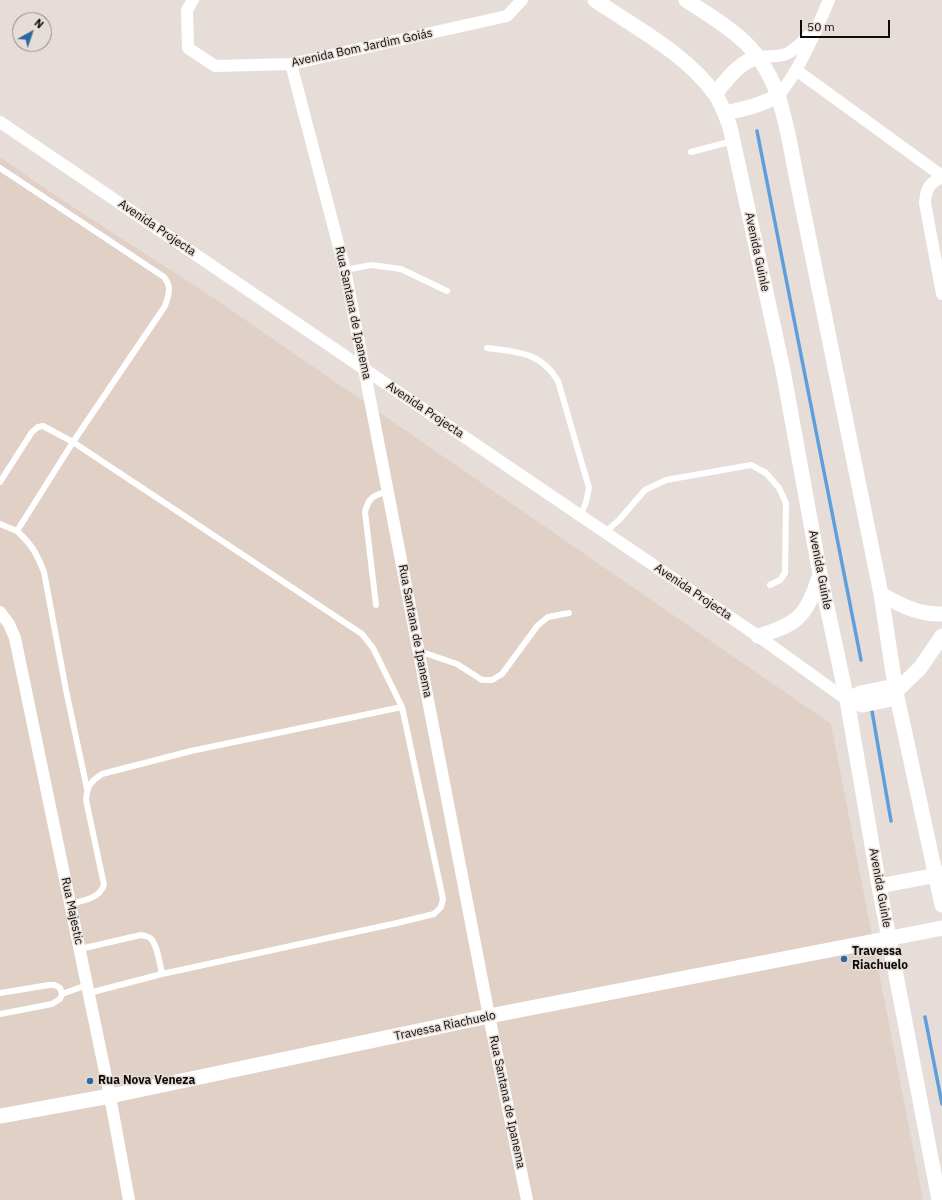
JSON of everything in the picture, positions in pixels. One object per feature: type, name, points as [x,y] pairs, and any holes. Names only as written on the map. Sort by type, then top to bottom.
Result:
[{"type":"street","name":"Avenida Bom Jardim Goiás","points":[[190,5],[188,48],[215,66],[291,64],[507,16],[522,0]]},
{"type":"street","name":"Avenida Guinle","points":[[595,0],[666,48],[693,70],[715,94],[725,113],[733,140],[783,370],[820,574],[847,700],[880,886],[939,1200]]},
{"type":"street","points":[[686,0],[740,37],[758,57],[772,78],[784,112],[881,594],[896,692],[939,875],[942,905]]},
{"type":"street","points":[[725,113],[760,104],[779,95],[788,85],[796,70],[829,0]]},
{"type":"street","points":[[715,94],[740,65],[748,60],[758,57],[776,57],[789,54],[797,48],[818,25]]},
{"type":"street","name":"Rua Santana de Ipanema","points":[[291,64],[345,270],[527,1200]]},
{"type":"street","points":[[796,70],[942,177],[933,181],[926,191],[925,203],[942,294]]},
{"type":"street","name":"Avenida Projecta","points":[[0,122],[581,515],[758,636],[847,700]]},
{"type":"street","points":[[758,636],[778,630],[792,623],[804,611],[811,599],[820,574]]},
{"type":"street","points":[[881,594],[918,612],[942,614]]},
{"type":"street","name":"Rua Majestic","points":[[0,612],[9,624],[15,638],[110,1096],[129,1200]]},
{"type":"street","points":[[896,692],[920,668],[942,636]]},
{"type":"street","points":[[847,700],[861,693],[885,688],[896,692]]},
{"type":"street","points":[[880,886],[939,875]]},
{"type":"street","name":"Travessa Riachuelo","points":[[0,1116],[110,1096],[490,1016],[942,928]]},
{"type":"lane","points":[[692,152],[733,140]]},
{"type":"lane","points":[[0,168],[164,277],[169,284],[169,294],[165,306],[73,442],[17,530]]},
{"type":"lane","points":[[345,270],[371,265],[401,269],[447,291]]},
{"type":"lane","points":[[487,348],[524,353],[542,362],[553,372],[558,381],[588,488],[586,502],[581,515]]},
{"type":"lane","points":[[0,482],[32,432],[38,427],[43,426],[73,442],[362,634],[373,648],[402,707],[443,899],[441,907],[434,914],[162,974],[62,994]]},
{"type":"lane","points":[[605,532],[619,520],[645,490],[666,480],[750,465],[766,473],[779,488],[786,503],[785,573],[780,580],[770,586]]},
{"type":"lane","points":[[376,605],[365,512],[367,502],[373,496],[388,491]]},
{"type":"lane","points":[[0,524],[17,530],[30,543],[38,556],[44,572],[66,690],[87,789],[86,800],[104,885],[102,891],[96,896],[71,904]]},
{"type":"lane","points":[[419,651],[457,664],[482,680],[492,680],[502,674],[538,625],[548,617],[569,613]]},
{"type":"lane","points":[[87,789],[92,781],[102,774],[117,770],[191,751],[402,707]]},
{"type":"lane","points":[[80,949],[141,935],[147,936],[151,938],[155,944],[162,974]]},
{"type":"lane","points":[[0,993],[55,985],[60,988],[62,994],[60,999],[52,1004],[0,1014]]},
{"type":"shaded area","points":[[0,157],[59,198],[212,297],[831,724],[923,1200],[0,1200]]},
{"type":"waterway","points":[[757,131],[861,660]]},
{"type":"waterway","points":[[872,711],[891,821]]},
{"type":"waterway","points":[[925,1017],[942,1104]]},
{"type":"place","name":"Travessa Riachuelo","points":[[844,959]]},
{"type":"place","name":"Rua Nova Veneza","points":[[90,1081]]}]
